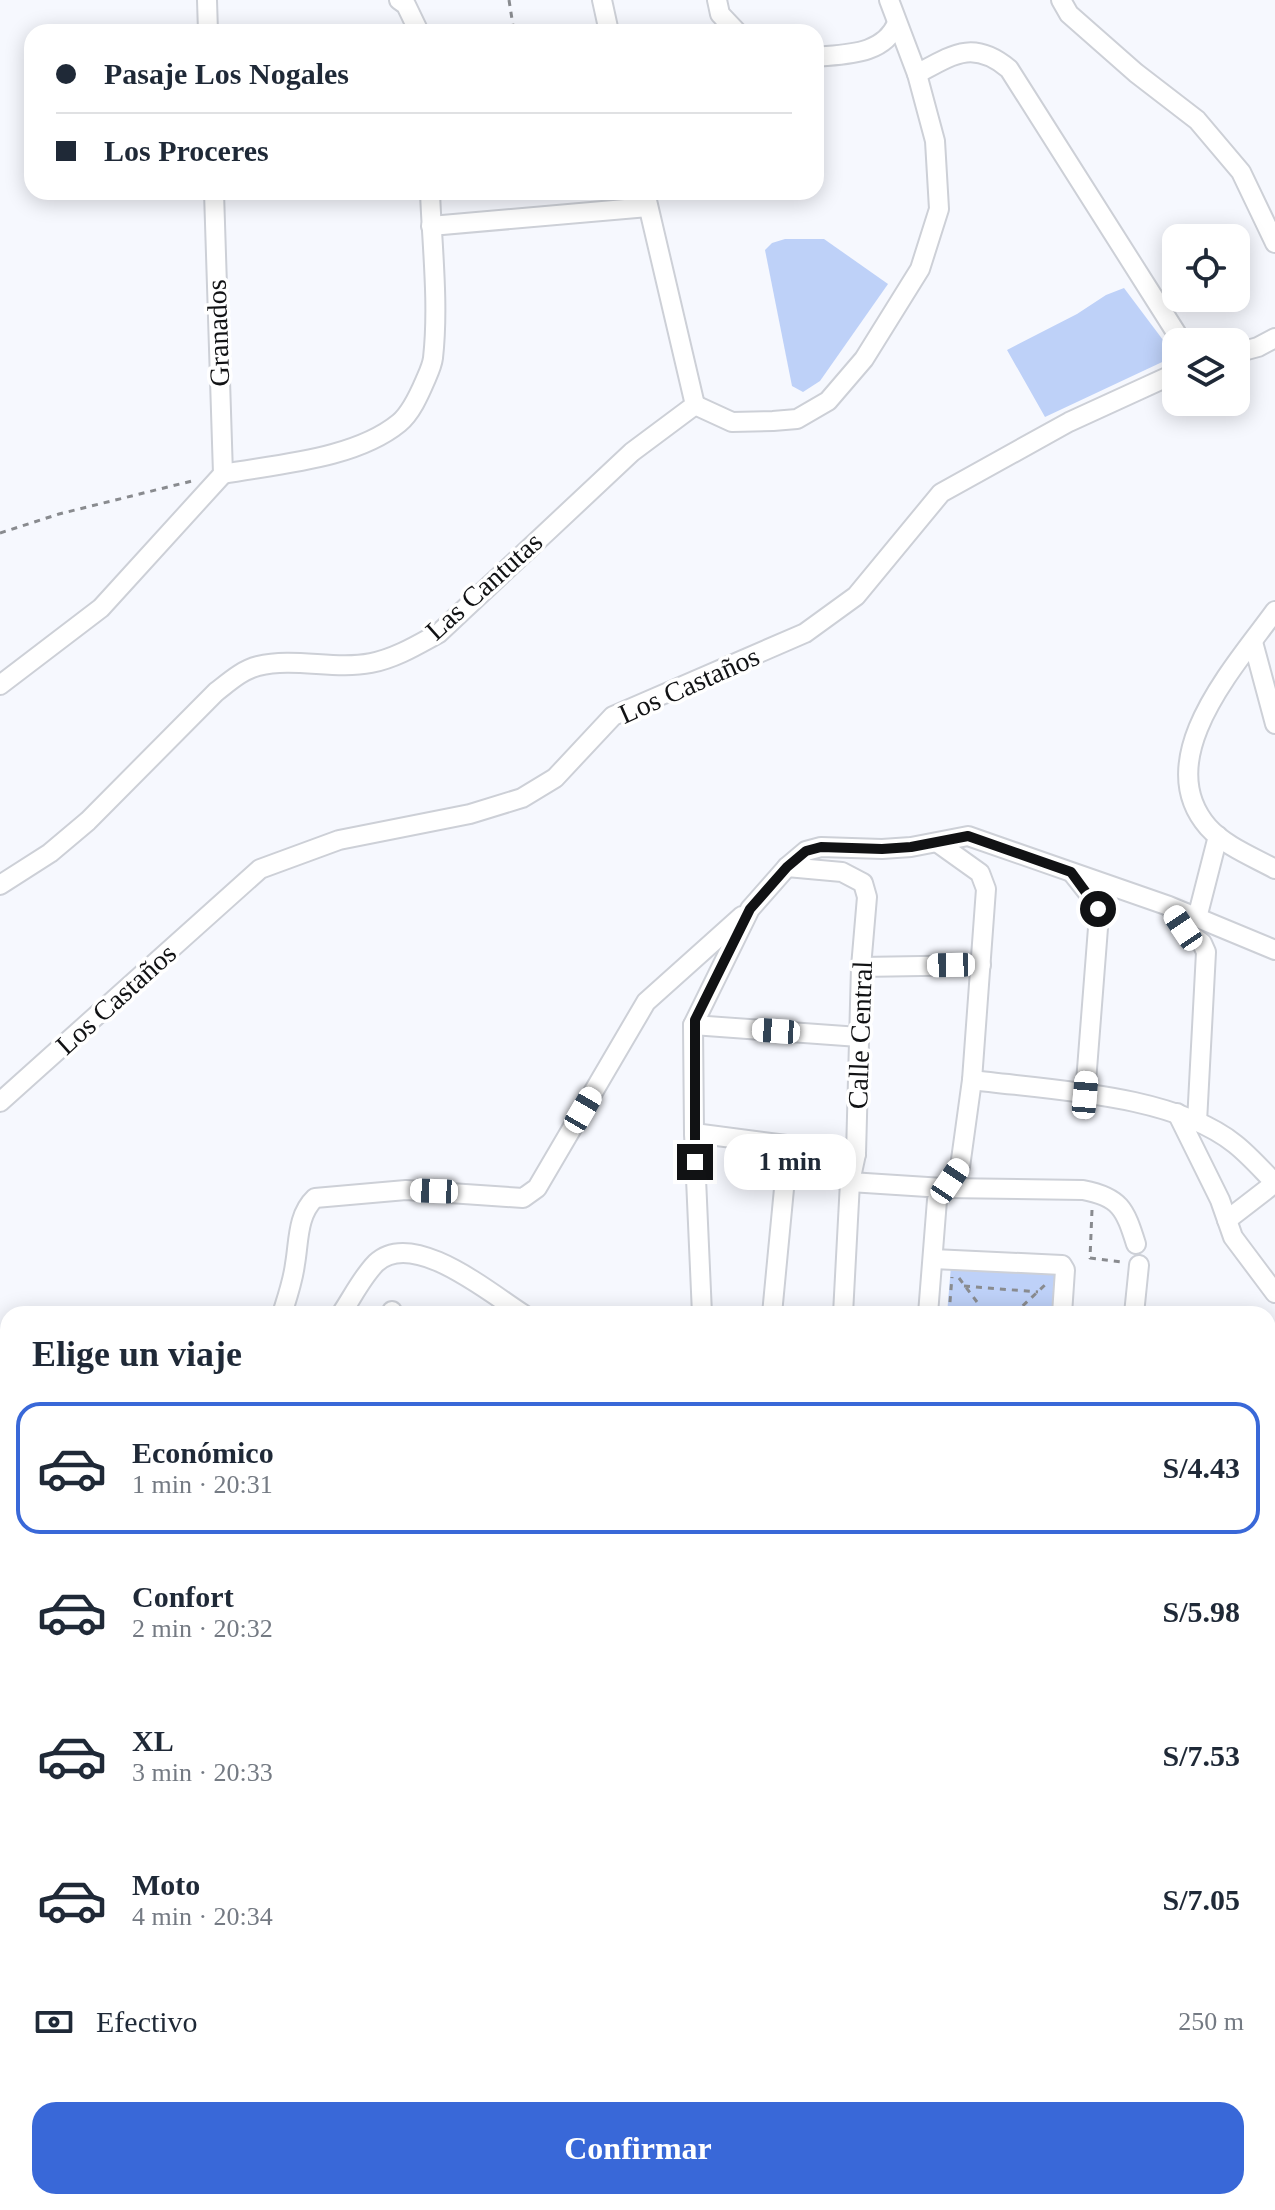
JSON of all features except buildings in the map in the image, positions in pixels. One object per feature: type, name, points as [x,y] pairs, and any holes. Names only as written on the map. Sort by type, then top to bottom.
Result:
[{"type":"street","points":[[207,0],[208,24]]},
{"type":"street","points":[[399,0],[406,5],[415,24]]},
{"type":"street","points":[[602,0],[607,24]]},
{"type":"street","points":[[717,0],[720,14],[729,24]]},
{"type":"street","points":[[646,200],[695,405],[732,422],[797,419],[828,401],[864,359],[920,269],[939,209],[935,141],[917,74],[889,0]]},
{"type":"street","points":[[1061,0],[1069,14],[1136,73],[1197,120],[1241,172],[1275,243]]},
{"type":"street","points":[[824,56],[865,52],[892,35],[897,23]]},
{"type":"street","points":[[917,74],[966,51],[996,58],[1009,69],[1173,328]]},
{"type":"street","name":"Granados","points":[[214,200],[223,474]]},
{"type":"street","points":[[0,685],[101,608],[223,474],[340,451],[374,438],[401,421],[418,396],[433,362],[430,200]]},
{"type":"street","points":[[431,226],[638,200]]},
{"type":"street","points":[[1250,349],[1275,338]]},
{"type":"street","name":"Los Castaños","points":[[0,1102],[260,869],[339,840],[470,814],[522,798],[555,778],[613,716],[805,633],[818,624],[856,596],[941,493],[1069,422],[1162,379]]},
{"type":"street","name":"Las Cantutas","points":[[0,885],[50,853],[88,821],[216,692],[238,675],[258,666],[279,664],[370,663],[401,654],[439,633],[632,452],[695,405]]},
{"type":"street","points":[[1275,611],[1211,701],[1193,737],[1189,784],[1199,814],[1218,836],[1275,869]]},
{"type":"street","points":[[1253,642],[1275,724]]},
{"type":"street","points":[[284,1306],[295,1267],[301,1224],[307,1206],[315,1198],[406,1190],[523,1198],[531,1194],[646,1002],[750,909],[787,867],[806,851],[821,847],[882,849],[938,843],[968,836],[1169,906],[1275,950]]},
{"type":"street","points":[[1197,918],[1218,836]]},
{"type":"street","points":[[929,1306],[938,1259],[937,1200],[960,1167],[972,1080],[986,889],[980,873],[938,843]]},
{"type":"street","name":"Calle Central","points":[[787,867],[842,872],[863,883],[867,897],[861,967],[856,1154],[850,1182],[843,1306]]},
{"type":"street","points":[[1071,872],[1092,898],[1099,915],[1085,1095]]},
{"type":"street","points":[[1169,906],[1183,928],[1202,943],[1206,952],[1197,1122]]},
{"type":"street","points":[[702,1306],[693,1025],[750,909]]},
{"type":"street","points":[[861,967],[981,965]]},
{"type":"street","points":[[693,1025],[859,1037]]},
{"type":"street","points":[[972,1080],[1085,1095],[1177,1113],[1197,1122],[1235,1144],[1275,1183],[1227,1220]]},
{"type":"street","points":[[1177,1113],[1238,1244],[1275,1293]]},
{"type":"street","points":[[694,1133],[856,1154]]},
{"type":"street","points":[[773,1306],[788,1147]]},
{"type":"street","points":[[850,1182],[943,1188],[1070,1189],[1104,1194],[1115,1200],[1127,1216],[1136,1244]]},
{"type":"street","points":[[346,1306],[374,1264],[395,1254],[412,1253],[435,1259],[510,1306]]},
{"type":"street","points":[[938,1259],[1065,1266],[1062,1306]]},
{"type":"street","points":[[1135,1306],[1139,1265]]},
{"type":"path","points":[[509,0],[513,24]]},
{"type":"path","points":[[0,533],[59,514],[193,481]]},
{"type":"path","points":[[1092,1209],[1090,1258],[1139,1265]]},
{"type":"path","points":[[938,1259],[980,1306]]},
{"type":"path","points":[[1023,1306],[1065,1266]]},
{"type":"path","points":[[964,1286],[1038,1292]]},
{"type":"shaded area","points":[[785,239],[824,239],[888,284],[820,381],[803,392],[792,386],[765,250],[772,243]]},
{"type":"shaded area","points":[[1124,288],[1162,339],[1162,362],[1045,417],[1007,350],[1077,314],[1106,295]]},
{"type":"shaded area","points":[[951,1266],[1059,1273],[1057,1306],[948,1306]]},
{"type":"route","points":[[695,1162],[693,1025],[750,909],[787,867],[806,851],[821,847],[911,847],[968,836],[1071,872],[1098,909]]}]
